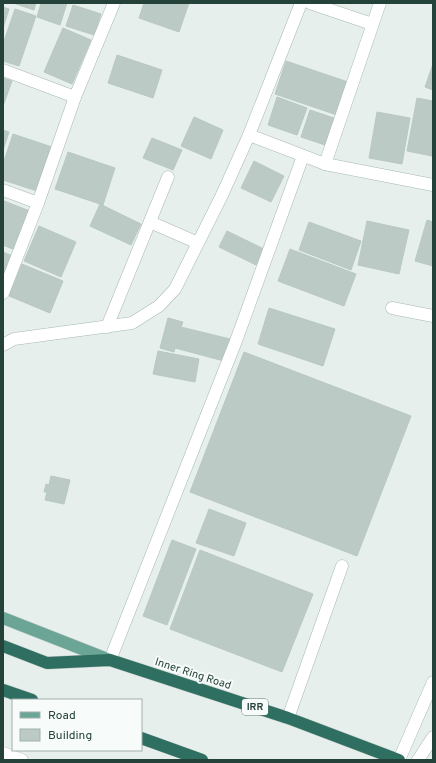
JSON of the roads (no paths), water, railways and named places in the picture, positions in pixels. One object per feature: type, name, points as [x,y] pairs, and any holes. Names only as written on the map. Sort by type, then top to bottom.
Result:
[{"type":"highway","points":[[3,646],[47,663],[110,660]]},
{"type":"highway","name":"Inner Ring Road","points":[[110,660],[288,718],[399,760]]},
{"type":"highway","points":[[3,690],[29,699]]},
{"type":"highway","points":[[142,738],[202,760]]},
{"type":"main road","name":"Inner Ring Road","points":[[3,618],[110,660]]},
{"type":"street","points":[[3,293],[38,203],[75,97],[114,3]]},
{"type":"street","points":[[3,345],[14,339],[132,323],[159,306],[175,289],[222,195],[249,135],[301,3]]},
{"type":"street","points":[[310,3],[372,24]]},
{"type":"street","points":[[325,164],[380,3]]},
{"type":"street","points":[[3,70],[75,97]]},
{"type":"street","points":[[249,135],[325,164],[433,185]]},
{"type":"street","points":[[110,660],[236,341],[303,156]]},
{"type":"street","points":[[108,326],[168,177]]},
{"type":"street","points":[[3,190],[38,203]]},
{"type":"street","points":[[150,222],[198,243]]},
{"type":"street","points":[[392,308],[433,316]]},
{"type":"street","points":[[288,718],[342,566]]},
{"type":"street","points":[[399,760],[433,682]]},
{"type":"street","points":[[418,760],[433,737]]},
{"type":"street","points":[[3,753],[22,760]]}]
